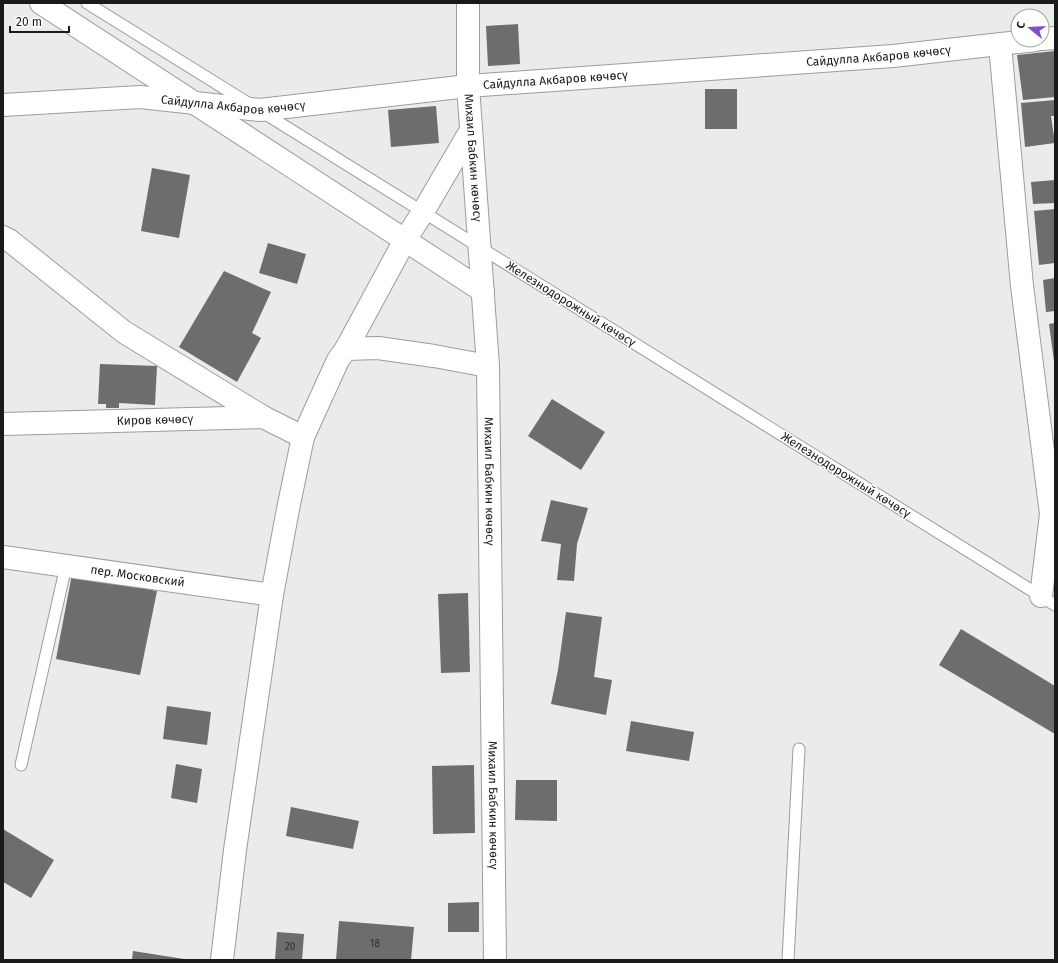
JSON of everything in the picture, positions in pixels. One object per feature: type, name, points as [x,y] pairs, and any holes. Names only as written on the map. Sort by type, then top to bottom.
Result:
[{"type":"street","points":[[41,3],[483,291]]},
{"type":"street","name":"Михаил Бабкин көчөсү","points":[[468,3],[468,86],[478,247],[483,291],[488,366],[495,960]]},
{"type":"street","name":"Сайдулла Акбаров көчөсү","points":[[3,106],[140,97],[260,110],[468,86],[893,56],[1010,44]]},
{"type":"street","points":[[1000,45],[1022,286],[1051,514],[1048,600]]},
{"type":"street","points":[[222,960],[235,850],[272,595],[303,437],[338,360],[346,349],[405,240],[471,130]]},
{"type":"street","points":[[3,237],[124,332],[263,417]]},
{"type":"street","points":[[346,349],[378,348],[488,366]]},
{"type":"street","name":"Киров көчөсү","points":[[3,424],[263,417],[303,437]]},
{"type":"street","name":"пер. Московский","points":[[3,557],[272,595]]},
{"type":"lane","name":"Железнодорожный көчөсү","points":[[87,3],[1048,600]]},
{"type":"lane","points":[[21,765],[66,566]]},
{"type":"lane","points":[[788,960],[799,749]]},
{"type":"building","points":[[518,24],[520,64],[488,66],[486,26]]},
{"type":"building","points":[[1055,51],[1055,97],[1023,100],[1017,55]]},
{"type":"building","points":[[705,89],[737,89],[737,129],[705,129]]},
{"type":"building","points":[[1055,100],[1055,116],[1051,116],[1055,143],[1025,147],[1021,103]]},
{"type":"building","points":[[436,106],[439,143],[391,147],[388,110]]},
{"type":"building","points":[[152,168],[190,175],[179,238],[141,231]]},
{"type":"building","points":[[1055,180],[1055,203],[1033,204],[1031,182]]},
{"type":"building","points":[[1055,209],[1055,263],[1039,265],[1034,211]]},
{"type":"building","points":[[268,243],[306,254],[297,284],[259,273]]},
{"type":"building","points":[[224,271],[271,292],[252,333],[261,338],[237,382],[179,347]]},
{"type":"building","points":[[1055,278],[1055,311],[1046,312],[1043,280]]},
{"type":"building","points":[[1055,323],[1055,361],[1054,361],[1049,324]]},
{"type":"building","points":[[100,364],[157,366],[155,405],[119,403],[119,408],[106,408],[106,404],[98,404]]},
{"type":"building","points":[[552,399],[605,432],[581,470],[528,436]]},
{"type":"building","points":[[551,500],[588,508],[577,544],[574,581],[557,580],[561,544],[541,541]]},
{"type":"building","points":[[72,574],[157,591],[140,675],[56,659]]},
{"type":"building","points":[[468,593],[470,672],[441,673],[438,594]]},
{"type":"building","points":[[566,612],[602,617],[594,677],[612,680],[606,715],[551,704],[558,670]]},
{"type":"building","points":[[961,629],[1055,686],[1055,734],[939,665]]},
{"type":"building","points":[[167,706],[211,712],[207,745],[163,739]]},
{"type":"building","points":[[631,721],[694,732],[689,761],[626,751]]},
{"type":"building","points":[[176,764],[202,769],[197,803],[171,798]]},
{"type":"building","points":[[474,765],[475,833],[433,834],[432,766]]},
{"type":"building","points":[[516,780],[557,780],[557,821],[515,820]]},
{"type":"building","points":[[291,807],[359,821],[353,849],[286,836]]},
{"type":"building","points":[[3,829],[54,860],[31,898],[3,882]]},
{"type":"building","points":[[479,902],[479,932],[448,932],[448,903]]},
{"type":"building","points":[[339,921],[414,927],[411,960],[336,960]]},
{"type":"building","points":[[277,932],[304,934],[302,960],[275,960]]},
{"type":"building","points":[[133,951],[184,959],[184,960],[132,960]]}]
